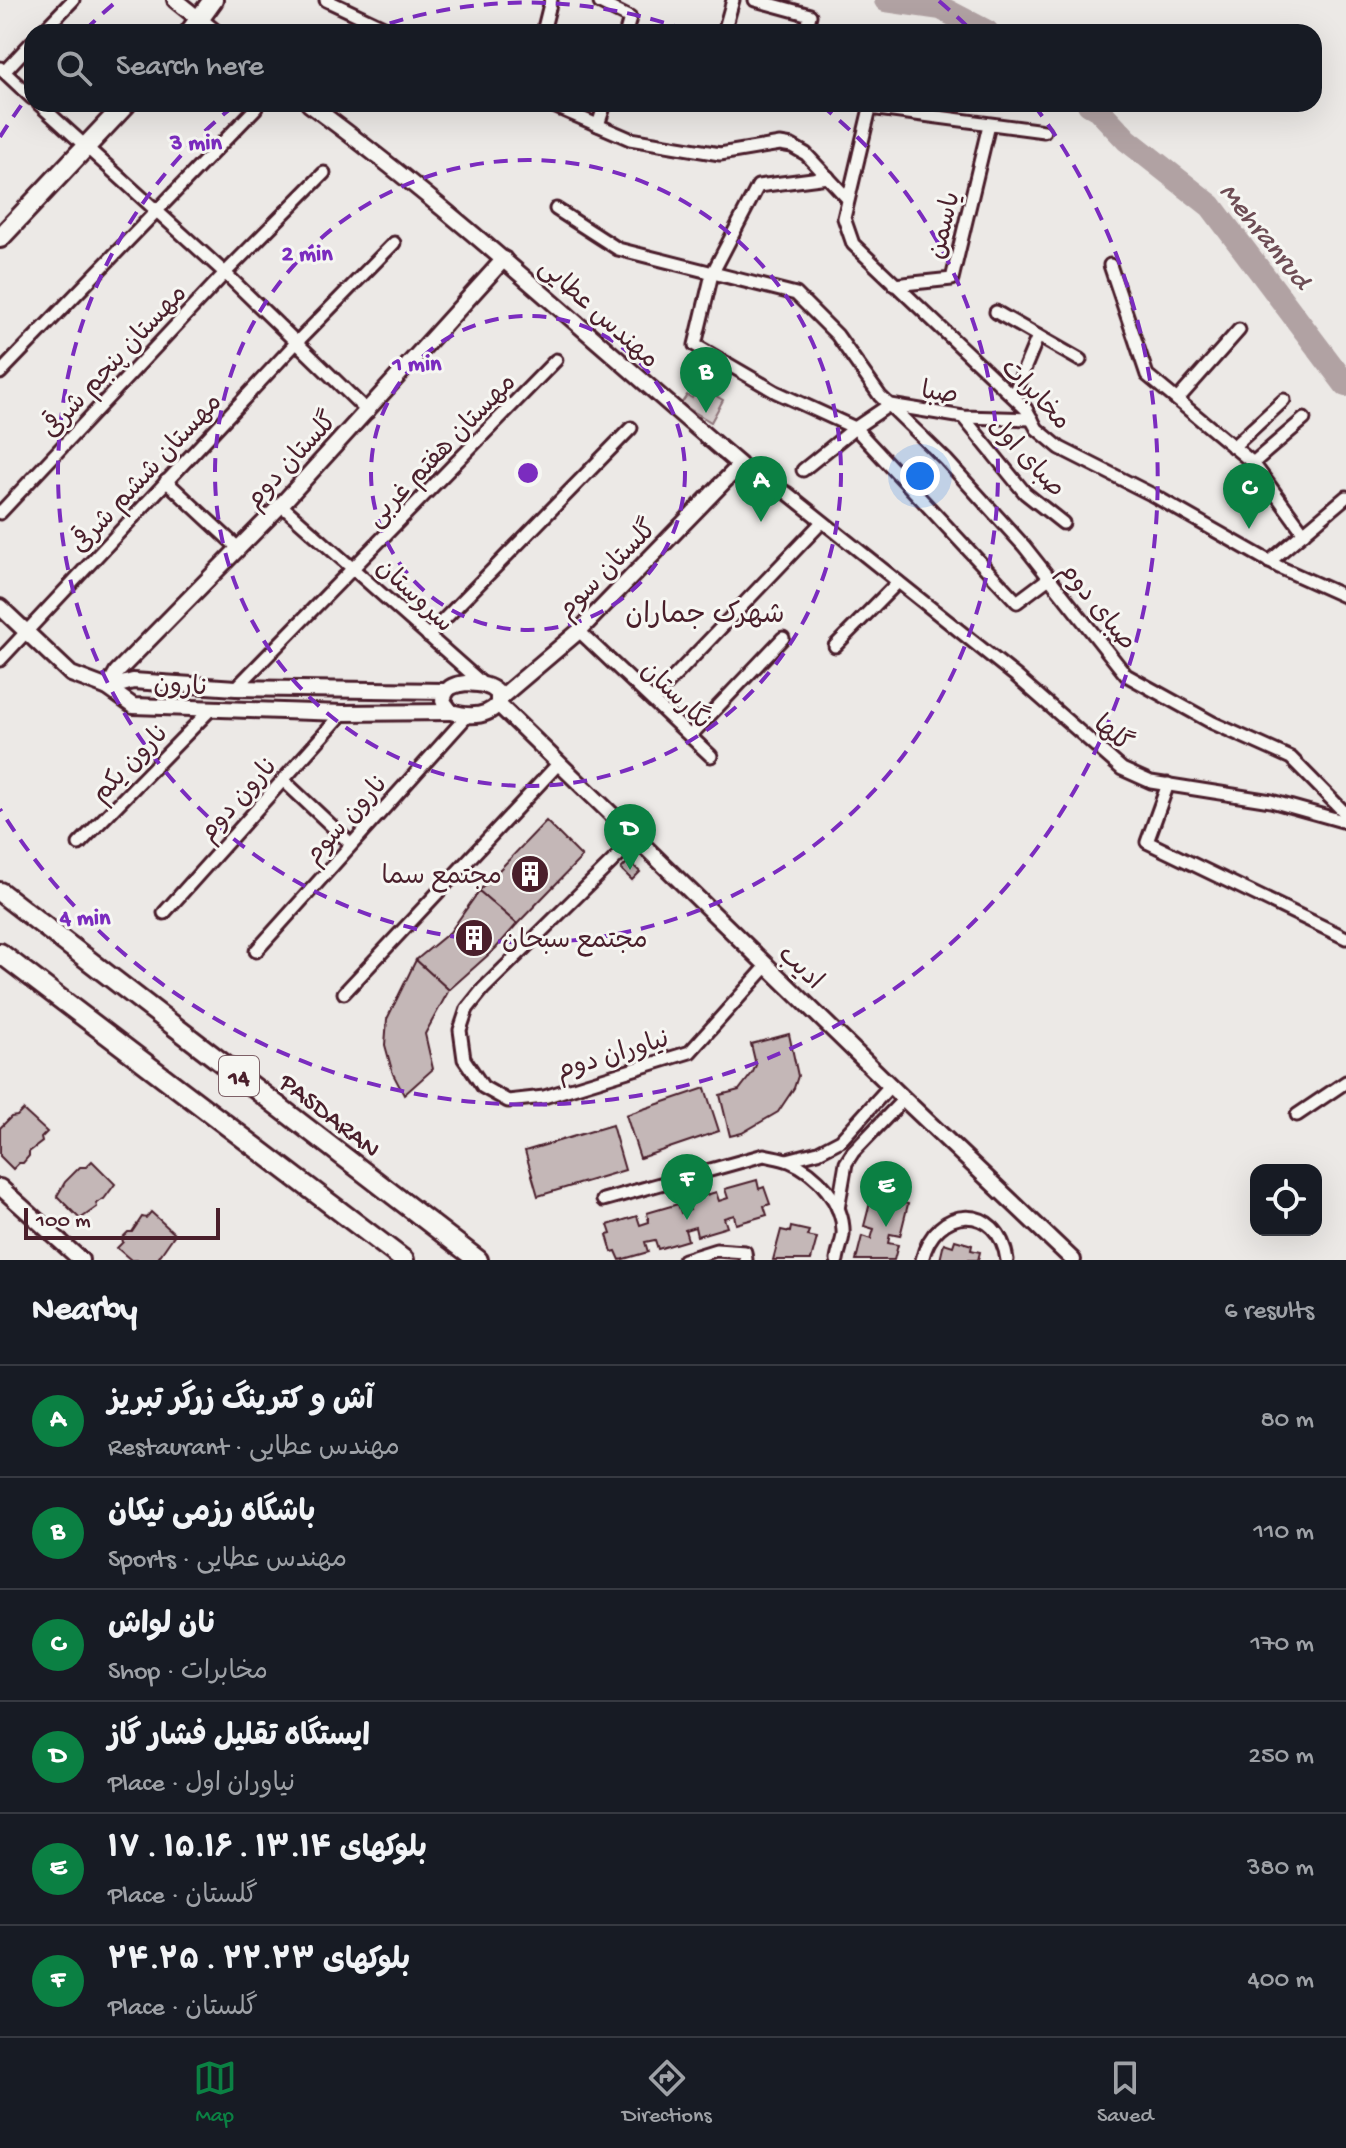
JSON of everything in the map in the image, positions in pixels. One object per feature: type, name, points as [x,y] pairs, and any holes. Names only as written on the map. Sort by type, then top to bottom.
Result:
[{"type":"main road","points":[[204,24],[213,0]]},
{"type":"main road","points":[[0,238],[119,112]]},
{"type":"main road","name":"PASDARAN","points":[[0,892],[478,1260]]},
{"type":"main road","name":"14","points":[[0,953],[404,1260]]},
{"type":"street","points":[[50,24],[73,0]]},
{"type":"street","points":[[175,0],[198,24]]},
{"type":"street","points":[[326,0],[377,24]]},
{"type":"street","points":[[545,24],[551,0]]},
{"type":"street","points":[[726,24],[733,0]]},
{"type":"street","points":[[755,0],[810,15],[808,24]]},
{"type":"street","points":[[600,3],[630,18],[628,24]]},
{"type":"street","points":[[24,49],[2,70],[24,91]]},
{"type":"street","points":[[48,112],[225,273],[368,412]]},
{"type":"street","points":[[0,373],[252,112]]},
{"type":"street","name":"مهندس عطایی","points":[[320,112],[504,259],[740,465],[787,493],[898,582]]},
{"type":"street","points":[[568,112],[630,139],[720,154],[780,144],[792,146],[806,154],[848,199]]},
{"type":"street","points":[[598,125],[602,112]]},
{"type":"street","name":"مخابرات","points":[[870,112],[844,218],[853,244],[1013,396],[1026,409],[1037,429],[1060,448],[1151,494],[1269,562],[1346,597]]},
{"type":"street","points":[[908,112],[1044,131]]},
{"type":"street","name":"یاسمن","points":[[894,285],[952,279],[989,125]]},
{"type":"street","name":"مهستان پنجم شرقی","points":[[0,513],[225,273],[324,173]]},
{"type":"street","points":[[828,177],[758,186],[712,274],[695,345],[776,392],[855,428],[1017,602],[1049,578]]},
{"type":"street","name":"صبای دوم","points":[[556,209],[618,249],[796,294],[837,335],[889,405],[946,460],[1049,578],[1126,675],[1213,723],[1291,758],[1346,814]]},
{"type":"street","name":"مهستان ششم شرقی","points":[[0,660],[296,343],[394,243]]},
{"type":"street","name":"گلستان دوم","points":[[108,688],[117,672],[281,505],[504,259]]},
{"type":"street","points":[[1110,265],[1147,375],[1253,463],[1304,533]]},
{"type":"street","points":[[996,312],[1080,360]]},
{"type":"street","points":[[1177,400],[1239,330]]},
{"type":"street","points":[[1013,396],[1038,336]]},
{"type":"street","name":"مهستان هفتم غربی","points":[[236,688],[556,360]]},
{"type":"street","points":[[1233,447],[1284,400]]},
{"type":"street","points":[[803,470],[889,405]]},
{"type":"street","name":"صبا","points":[[889,405],[963,417],[1032,419]]},
{"type":"street","name":"صبای اول","points":[[963,417],[1025,493],[1063,523]]},
{"type":"street","points":[[1253,463],[1304,419]]},
{"type":"street","points":[[428,636],[631,428]]},
{"type":"street","name":"گلستان سوم","points":[[499,702],[579,631],[740,465]]},
{"type":"street","points":[[166,481],[238,548]]},
{"type":"street","points":[[1269,562],[1346,497]]},
{"type":"street","name":"سروستان","points":[[281,505],[485,685]]},
{"type":"street","points":[[652,700],[822,522]]},
{"type":"street","points":[[835,646],[898,582]]},
{"type":"street","name":"گلها","points":[[898,582],[1016,676],[1122,769],[1151,782],[1271,801],[1346,822]]},
{"type":"street","points":[[0,607],[71,674],[108,688]]},
{"type":"street","name":"نگارستان","points":[[579,631],[711,756]]},
{"type":"street","points":[[690,736],[783,638]]},
{"type":"street","name":"نارون","points":[[108,688],[133,681],[236,688],[445,691],[456,684],[485,685]]},
{"type":"street","name":"ادیب","points":[[485,685],[498,693],[499,702],[559,763],[1073,1260]]},
{"type":"street","name":"نارون","points":[[108,688],[133,706],[343,713],[451,712],[468,715]]},
{"type":"street","points":[[445,691],[443,701],[451,712]]},
{"type":"street","points":[[468,715],[487,713],[499,702]]},
{"type":"street","name":"نارون یکم","points":[[79,844],[210,710]]},
{"type":"street","name":"نارون دوم","points":[[164,913],[343,713]]},
{"type":"street","name":"نارون سوم","points":[[256,951],[468,715]]},
{"type":"street","points":[[344,993],[559,763]]},
{"type":"street","points":[[283,780],[351,844]]},
{"type":"street","points":[[1168,784],[1147,842],[1346,938]]},
{"type":"street","name":"نیاوران دوم","points":[[636,838],[483,989],[467,1009],[460,1030],[464,1059],[483,1087],[508,1101],[544,1097],[690,1052],[767,966]]},
{"type":"street","points":[[1297,1115],[1346,1082]]},
{"type":"street","points":[[787,1160],[818,1152],[841,1140],[890,1086]]},
{"type":"street","points":[[838,1209],[846,1163],[904,1099]]},
{"type":"street","points":[[603,1200],[764,1155],[787,1160],[809,1171],[826,1188],[838,1209],[843,1233],[837,1260]]},
{"type":"street","points":[[0,1187],[81,1260]]},
{"type":"street","points":[[922,1260],[927,1241],[935,1229],[960,1217],[975,1218],[998,1233],[1005,1246],[1007,1260]]},
{"type":"street","points":[[684,1260],[716,1250],[745,1252],[746,1260]]},
{"type":"shaded area","points":[[699,386],[723,400],[711,422],[681,404],[687,395],[692,398]]},
{"type":"building","name":"مجتمع سما","points":[[546,821],[582,857],[517,924],[479,891]]},
{"type":"building","points":[[629,861],[640,872],[632,880],[621,869]]},
{"type":"building","name":"مجتمع سبحان","points":[[479,891],[517,924],[496,948],[449,990],[416,960],[450,932]]},
{"type":"building","points":[[416,960],[449,990],[425,1034],[433,1069],[404,1095],[393,1074],[385,1045],[387,1019]]},
{"type":"building","points":[[789,1034],[798,1076],[794,1088],[778,1112],[742,1133],[730,1136],[720,1095],[739,1090],[753,1072],[756,1065],[751,1044]]},
{"type":"building","points":[[705,1088],[719,1131],[640,1158],[626,1115]]},
{"type":"building","points":[[23,1110],[47,1132],[23,1163],[13,1169],[0,1156],[0,1128]]},
{"type":"building","points":[[612,1125],[625,1170],[538,1196],[525,1151]]},
{"type":"building","points":[[92,1161],[115,1184],[104,1199],[96,1203],[97,1207],[80,1219],[57,1196],[65,1182],[80,1167],[86,1167]]},
{"type":"building","points":[[757,1180],[759,1189],[764,1187],[770,1204],[764,1206],[767,1215],[736,1224],[734,1215],[724,1218],[727,1227],[697,1236],[695,1227],[685,1230],[688,1240],[658,1249],[655,1240],[645,1242],[648,1252],[620,1260],[616,1251],[612,1252],[607,1235],[611,1234],[608,1225],[637,1216],[640,1225],[649,1222],[647,1213],[678,1204],[681,1213],[690,1210],[687,1201],[716,1192],[719,1201],[728,1198],[725,1189]]},
{"type":"building","points":[[883,1193],[900,1197],[899,1202],[908,1204],[900,1236],[890,1234],[888,1243],[898,1245],[894,1260],[856,1260],[862,1236],[871,1239],[874,1229],[864,1226],[872,1195],[882,1198]]},
{"type":"building","points":[[151,1212],[175,1234],[157,1260],[131,1260],[117,1248],[123,1242],[122,1238]]},
{"type":"building","points":[[791,1227],[809,1231],[807,1236],[817,1238],[811,1260],[773,1260],[781,1230],[790,1232]]},
{"type":"building","points":[[955,1240],[972,1245],[971,1250],[980,1252],[978,1260],[940,1260],[944,1243],[953,1246]]},
{"type":"waterway","name":"Mehranrud","points":[[886,0],[941,8],[972,24]]},
{"type":"waterway","name":"Mehranrud","points":[[1101,112],[1127,140],[1211,206],[1346,385]]},
{"type":"place","name":"باشگاه رزمی نیکان","points":[[706,413]]},
{"type":"place","name":"آش و کترینگ زرگر تبریز","points":[[761,522]]},
{"type":"place","name":"نان لواش","points":[[1249,529]]},
{"type":"place","name":"ایستگاه تقلیل فشار گاز","points":[[630,870]]},
{"type":"place","name":"مجتمع سما","points":[[530,874]]},
{"type":"place","name":"مجتمع سبحان","points":[[474,938]]},
{"type":"place","name":"بلوکهای ۲۲.۲۳ . ۲۴.۲۵","points":[[687,1220]]},
{"type":"place","name":"بلوکهای ۱۳.۱۴ . ۱۵.۱۶ . ۱۷","points":[[886,1227]]},
{"type":"district","name":"شهرک جماران","points":[[705,612]]}]
